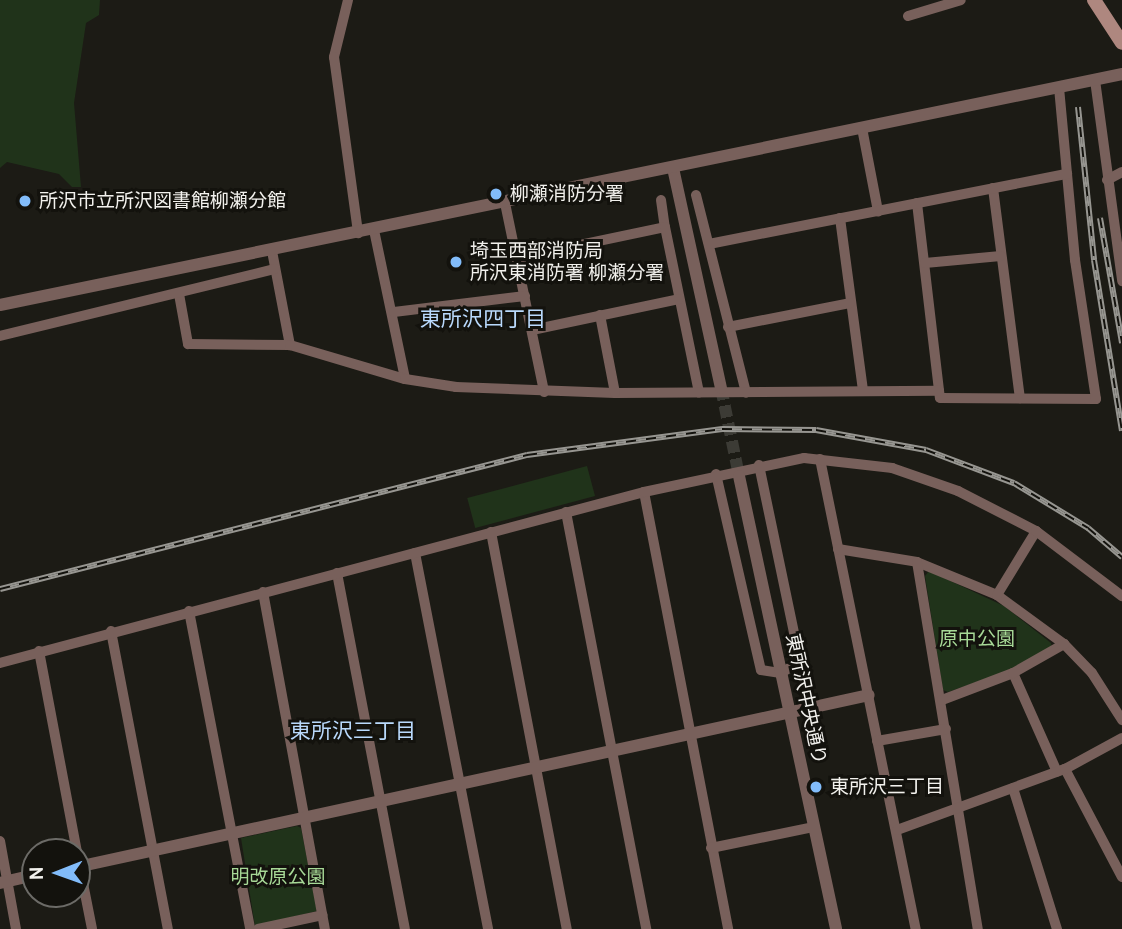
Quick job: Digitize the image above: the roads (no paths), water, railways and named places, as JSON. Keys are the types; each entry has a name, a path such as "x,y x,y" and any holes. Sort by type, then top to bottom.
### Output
{"main road":[{"path":"1097,1 1122,43"}],"street":[{"path":"348,0 334,57 358,233"},
{"path":"908,16 961,0"},
{"path":"0,305 1122,74"},
{"path":"1096,80 1122,281"},
{"path":"917,203 940,398 1096,399 1067,174 1059,88"},
{"path":"862,128 878,211"},
{"path":"673,168 721,388"},
{"path":"1107,180 1122,172"},
{"path":"709,244 1067,174"},
{"path":"993,188 1020,398"},
{"path":"696,195 746,393"},
{"path":"660,200 699,393"},
{"path":"505,203 544,392"},
{"path":"840,218 863,390"},
{"path":"518,258 665,227"},
{"path":"374,230 394,312 405,379"},
{"path":"272,251 290,345"},
{"path":"925,263 1001,256"},
{"path":"0,336 275,269"},
{"path":"179,294 188,344 290,345 405,379 544,392 939,391"},
{"path":"394,312 525,296"},
{"path":"532,330 679,299"},
{"path":"728,327 850,303"},
{"path":"600,315 615,393"},
{"path":"820,458 916,929"},
{"path":"0,663 716,474 759,465 820,458 881,465 924,477 1036,531 1122,596"},
{"path":"716,474 761,670 782,673 796,664 797,647 759,465"},
{"name":"東所沢中央通り","path":"739,476 836,929"},
{"path":"644,492 728,929"},
{"path":"566,512 646,929"},
{"path":"997,596 1036,531"},
{"path":"491,532 567,929"},
{"path":"838,549 917,562 997,596 1064,644 1092,673 1122,720"},
{"path":"415,553 488,929"},
{"path":"917,562 978,929"},
{"path":"337,573 405,929"},
{"path":"263,592 325,929"},
{"path":"189,611 250,929"},
{"path":"111,632 168,929"},
{"path":"942,700 1013,673 1064,644"},
{"path":"39,651 74,838"},
{"path":"1013,673 1061,771 1122,877"},
{"path":"91,858 232,833 869,695"},
{"path":"877,741 946,729"},
{"path":"897,830 1061,771 1122,738"},
{"path":"1013,788 1057,929"},
{"path":"711,848 813,827"},
{"path":"0,841 4,882 16,929"},
{"path":"88,908 92,929"},
{"path":"258,929 323,915"}],"tunnel":[{"path":"721,388 739,476"}],"railway":[{"path":"1078,107 1094,260 1122,431"},
{"path":"1100,218 1122,343"},
{"path":"0,589 527,455 722,429 816,430 926,450 1014,483 1088,528 1122,557"}],"place":[{"name":"柳瀬消防分署","path":"496,194"},
{"name":"所沢市立所沢図書館柳瀬分館","path":"25,201"},
{"name":"埼玉西部消防局 所沢東消防署 柳瀬分署","path":"456,262"},
{"name":"東所沢三丁目","path":"816,787"}],"district":[{"name":"東所沢四丁目","path":"483,319"},
{"name":"東所沢三丁目","path":"353,731"}],"park label":[{"name":"原中公園","path":"977,639"},
{"name":"明改原公園","path":"278,877"}]}
